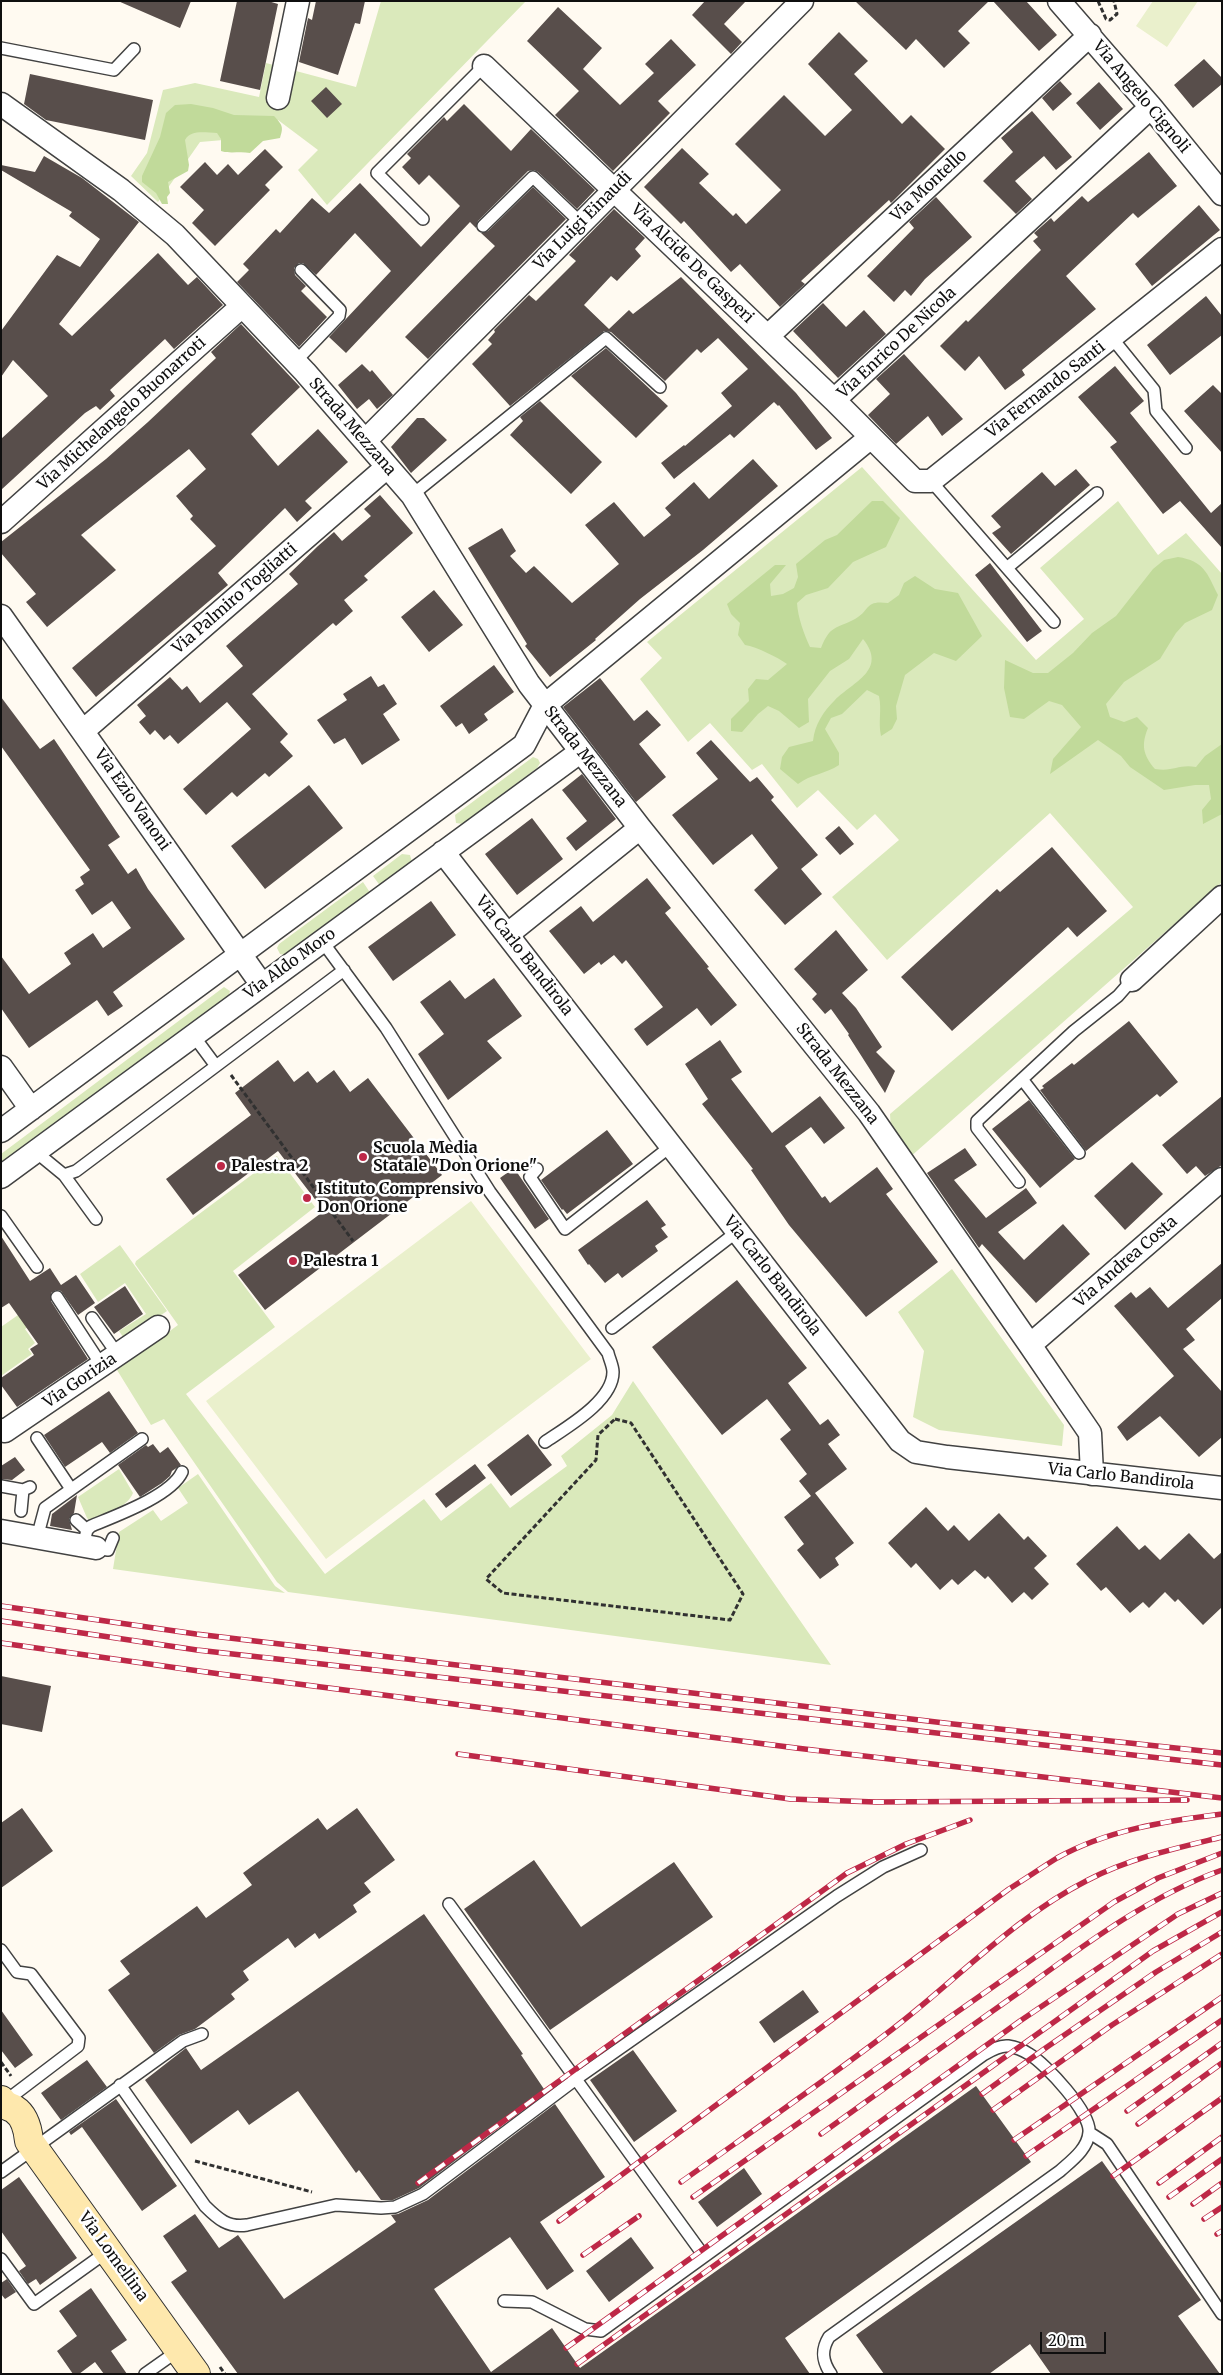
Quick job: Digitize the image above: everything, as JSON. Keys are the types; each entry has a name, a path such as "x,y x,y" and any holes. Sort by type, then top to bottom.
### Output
{"main road":[{"name":"Via Lomellina","path":"3,2103 5,2118 16,2134 32,2144 195,2373"}],"street":[{"path":"278,98 298,1"},
{"name":"Via Luigi Einaudi","path":"365,441 802,1"},
{"name":"Via Angelo Cignoli","path":"1059,1 1151,107 1222,194"},
{"name":"Via Montello","path":"768,336 1090,35"},
{"name":"Via Alcide De Gasperi","path":"484,66 834,400"},
{"name":"Strada Mezzana","path":"1,104 122,190 167,228 295,362 412,495 529,684 640,828 869,1113 1090,1433 1092,1474"},
{"name":"Via Enrico De Nicola","path":"871,437 834,400 1151,107"},
{"name":"Via Fernando Santi","path":"931,481 1222,249"},
{"name":"Via Michelangelo Buonarroti","path":"1,522 242,306"},
{"path":"1,1131 524,746 545,705 871,437 914,482 931,481"},
{"name":"Via Palmiro Togliatti","path":"83,730 387,467"},
{"name":"Via Ezio Vanoni","path":"1,616 262,985"},
{"name":"Via Aldo Moro","path":"1,1177 580,752"},
{"path":"508,934 640,828"},
{"name":"Via Carlo Bandirola","path":"443,852 900,1441 916,1452 1222,1488"},
{"path":"1132,980 1222,897"},
{"path":"1,1067 31,1109"},
{"name":"Via Andrea Costa","path":"1030,1345 1218,1191"},
{"name":"Via Gorizia","path":"1,1430 5,1431 158,1327"},
{"path":"1,1531 37,1538 95,1541"}],"lane":[{"path":"1,48 114,70 134,48"},
{"path":"423,219 377,173 484,66"},
{"path":"484,226 532,177 581,223"},
{"path":"295,362 339,316 340,310 301,270"},
{"path":"412,495 606,338 660,387"},
{"path":"1112,338 1154,390 1156,411 1186,448"},
{"path":"931,481 1054,622"},
{"path":"1008,567 1097,493"},
{"path":"322,941 386,1028 490,1192 608,1353 613,1371 610,1387 591,1410 545,1442"},
{"path":"64,1174 76,1172 344,970"},
{"path":"1019,1182 977,1128 977,1121 1074,1031 1118,996 1132,980"},
{"path":"193,1035 219,1065"},
{"path":"1022,1079 1079,1153"},
{"path":"537,1169 530,1177 565,1229 670,1146"},
{"path":"36,1152 64,1174 96,1218"},
{"path":"1,1216 37,1267"},
{"path":"612,1328 738,1232"},
{"path":"57,1297 110,1360"},
{"path":"92,1318 110,1360"},
{"path":"37,1438 71,1490"},
{"path":"37,1538 45,1508 142,1439"},
{"path":"76,1520 95,1541 139,1506 179,1479 182,1472"},
{"path":"1,1486 27,1488 21,1511"},
{"path":"120,2085 205,2206 216,2217 228,2224 236,2227 336,2204 381,2208 407,2203 423,2194 576,2079 836,1896 883,1868 921,1850"},
{"path":"449,1904 704,2256"},
{"path":"1,1950 18,1972 31,1974 79,2038 78,2046 3,2103"},
{"path":"1,2172 32,2144 183,2041 202,2034"},
{"path":"504,2301 532,2302 585,2329 601,2331 983,2055 1001,2046 1020,2050 1039,2062 1078,2106 1088,2123 1090,2132 1086,2145 1060,2171 829,2337 822,2354 831,2374"},
{"path":"1090,2132 1106,2144 1222,2314"},
{"path":"1,2259 34,2304 108,2250"},
{"path":"145,2374 179,2350"}],"path":[{"path":"1098,1 1102,14 1106,19 1110,20 1117,14 1114,1"},
{"path":"219,1065 353,1240"},
{"path":"615,1419 631,1423 744,1594 730,1620 503,1593 486,1579 596,1460 598,1435 615,1419"},
{"path":"175,2163 189,2160 324,2195 336,2204"}],"green space":[{"path":"381,1 526,1 327,205 298,170 318,150 278,120 247,138 200,142 158,202 131,176 147,153 163,90 195,83 259,97 266,63 356,87"},
{"path":"1153,1 1198,1 1167,47 1136,26"},
{"path":"191,104 213,108 234,115 274,116 282,126 280,138 263,141 250,153 221,151 221,139 217,133 199,132 191,134 185,140 189,165 188,171 168,182 170,193 167,197 168,204 162,204 156,193 142,182 142,176 160,137 166,113 175,105"},
{"path":"862,467 1036,660 1084,619 1040,568 1118,501 1158,555 1186,533 1222,574 1222,882 909,1158 891,1130 890,1114 1133,907 1050,813 887,960 832,897 899,840 875,814 857,830 818,790 797,808 762,764 752,770 710,723 688,742 640,679 662,658 647,642"},
{"path":"872,501 883,501 900,518 886,547 853,562 828,588 806,595 797,603 802,626 810,647 821,648 831,631 860,616 871,604 888,603 899,595 904,583 915,576 935,589 958,593 982,636 956,661 934,653 905,675 896,706 897,719 892,729 881,736 879,696 867,690 842,714 831,718 825,729 839,753 839,765 798,784 780,769 782,757 789,747 813,741 820,719 827,709 842,693 858,681 870,667 872,659 870,650 863,639 849,659 830,671 808,699 809,722 799,728 779,711 768,706 742,732 731,731 731,719 749,701 748,689 756,679 768,680 787,664 767,653 745,645 738,635 740,623 731,614 727,604 775,565 786,565 770,584 771,596 783,594 794,588 798,577 796,564 825,540 837,535"},
{"path":"1178,557 1194,562 1204,569 1218,595 1212,610 1185,623 1176,633 1160,659 1124,682 1106,704 1110,717 1124,722 1137,717 1148,728 1144,740 1144,750 1155,769 1167,770 1185,766 1196,767 1205,756 1222,744 1222,814 1203,824 1202,810 1211,799 1209,785 1195,785 1164,790 1130,767 1121,756 1098,740 1050,774 1053,759 1081,727 1062,705 1049,701 1024,719 1010,717 1004,688 1005,660 1033,673 1048,673 1073,653 1092,633 1116,616 1153,569 1164,560"},
{"path":"533,757 538,759 540,763 537,768 463,824 456,823 455,815"},
{"path":"402,854 410,855 412,862 381,887 373,876"},
{"path":"363,882 371,894 285,955 280,954 277,948 279,944"},
{"path":"224,987 230,991 228,998 1,1169 1,1154"},
{"path":"277,1156 315,1207 233,1271 275,1327 186,1394 325,1574 424,1499 441,1521 491,1483 510,1508 567,1466 561,1456 612,1415 633,1381 831,1665 288,1592 277,1582 164,1419 151,1425 117,1370 178,1325 135,1264 136,1261"},
{"path":"471,1201 591,1359 326,1559 206,1401"},
{"path":"120,1245 167,1311 125,1340 119,1331 146,1314 125,1283 98,1302 80,1274"},
{"path":"952,1269 1064,1425 1062,1446 939,1430 913,1417 924,1351 898,1312"},
{"path":"45,1296 54,1309 25,1329 35,1343 28,1349 32,1354 1,1376 1,1327"},
{"path":"119,1469 133,1493 126,1503 120,1507 90,1521 78,1497"},
{"path":"198,1474 275,1586 285,1593 113,1569 119,1532 153,1510 161,1521 188,1503 178,1488"}],"building":[{"path":"118,1 191,1 180,28"},
{"path":"237,1 268,1 278,4 260,90 220,81"},
{"path":"316,1 365,1 360,24 355,23 338,75 299,62 308,18 312,20"},
{"path":"705,1 746,1 724,24 742,42 731,54 692,15"},
{"path":"855,1 989,1 958,31 970,43 944,68 916,39 906,50"},
{"path":"993,1 1026,1 1057,35 1039,51"},
{"path":"558,7 602,48 583,69 620,105 654,73 645,64 671,39 696,65 658,101 670,113 613,171 555,115 579,91 527,41"},
{"path":"839,32 868,61 854,74 902,124 911,115 945,149 891,203 889,200 801,281 805,284 780,307 740,264 731,272 684,221 681,224 644,187 682,148 709,174 699,183 733,216 736,213 746,224 781,190 735,144 784,95 825,136 852,110 808,64"},
{"path":"1204,59 1222,78 1222,84 1193,108 1174,85"},
{"path":"30,74 153,100 145,140 46,120 24,104"},
{"path":"1060,81 1072,94 1053,111 1042,98"},
{"path":"1099,82 1123,109 1100,130 1076,103"},
{"path":"326,87 342,104 327,118 311,101"},
{"path":"464,104 511,151 531,129 595,190 577,209 538,172 534,170 528,171 478,221 476,228 470,222 346,353 329,337 391,271 355,233 316,275 303,263 299,263 294,268 295,275 306,286 301,291 327,317 299,347 237,282 249,270 243,264 276,229 280,233 312,198 329,213 360,183 421,247 460,206 429,175 419,185 402,167 411,158 407,154 444,117 447,121"},
{"path":"1032,111 1072,157 1056,170 1044,156 1015,181 1032,199 1016,214 983,181 1013,152 1001,138"},
{"path":"265,149 283,167 265,185 270,190 215,246 192,223 204,210 180,187 205,162 217,175 228,164 238,175"},
{"path":"1149,152 1177,186 1138,218 1133,213 1066,276 1096,309 1022,370 1025,375 1005,390 979,356 965,371 940,346 966,320 968,322 1041,250 1033,241 1038,237 1034,233 1051,218 1054,222 1082,196 1088,202"},
{"path":"44,156 82,178 139,222 59,324 72,336 158,253 188,285 197,277 223,305 174,349 165,339 110,390 115,396 100,410 96,406 85,413 1,490 1,439 48,396 13,360 1,377 1,331 57,255 80,267 100,239 69,216 72,212 1,170 1,165 35,172"},
{"path":"533,187 566,219 428,359 405,337 495,246 481,233 488,231"},
{"path":"936,197 972,237 925,279 911,296 905,290 894,302 867,276 914,228 909,222"},
{"path":"1199,205 1220,230 1152,286 1135,264"},
{"path":"614,209 645,238 635,249 641,256 617,281 611,276 584,305 609,329 629,310 633,314 681,277 796,393 832,438 816,450 779,405 774,402 734,438 730,434 674,479 661,463 685,446 732,406 721,393 748,369 718,338 701,353 697,349 665,381 611,332 604,331 510,406 472,364 492,344 488,340 495,332 494,330 529,295 536,301 576,261 569,255"},
{"path":"1206,296 1222,316 1222,335 1170,375 1147,345"},
{"path":"823,303 846,327 864,310 886,334 838,378 793,331"},
{"path":"241,324 300,387 251,434 278,466 318,429 348,462 305,501 312,508 297,522 285,508 218,573 228,585 96,697 72,668 216,546 190,519 193,516 176,496 206,469 189,449 81,535 116,570 47,627 26,602 36,594 1,553 1,542 106,459 148,422 216,358 211,352"},
{"path":"606,348 668,406 636,438 571,376"},
{"path":"904,354 963,419 942,436 928,416 896,444 868,415 890,394 876,379"},
{"path":"362,364 370,372 372,370 393,395 377,409 369,399 357,409 338,385"},
{"path":"1115,366 1144,401 1130,413 1211,513 1222,503 1222,548 1180,501 1163,514 1110,447 1117,442 1078,397"},
{"path":"1213,385 1222,394 1222,453 1184,411"},
{"path":"540,401 602,462 571,494 510,435 523,421 520,417"},
{"path":"417,418 424,418 447,440 411,473 391,447"},
{"path":"753,459 778,486 703,550 640,599 596,640 550,677 525,646 527,644 468,548 502,528 516,551 510,556 526,573 534,566 572,603 619,564 585,525 614,502 644,537 671,515 665,508 694,482 709,499"},
{"path":"1076,469 1090,485 1011,554 992,533 1001,527 991,516 1042,472 1055,486"},
{"path":"380,495 413,533 364,576 368,580 344,600 353,611 336,626 333,623 252,694 288,734 280,742 293,756 269,777 265,773 237,797 232,792 206,815 183,789 251,729 227,702 178,744 170,735 164,740 155,730 150,735 139,722 146,716 137,705 170,677 182,690 187,686 200,703 243,666 226,646 298,584 289,574 318,546 334,532 342,541 371,516 364,509"},
{"path":"990,563 1042,631 1027,642 975,575"},
{"path":"434,590 463,625 429,652 401,617"},
{"path":"494,665 514,692 484,714 488,720 469,734 462,723 456,727 440,706"},
{"path":"371,676 378,687 384,684 397,704 383,714 400,740 362,765 345,738 334,744 317,720 347,700 343,694"},
{"path":"600,678 634,721 647,710 661,725 639,744 666,777 636,802 563,707"},
{"path":"1,697 40,749 54,739 120,837 108,845 128,874 136,868 148,889 185,939 113,992 123,1006 108,1016 97,1000 29,1048 1,1008 1,956 29,994 71,964 64,953 93,933 103,948 131,928 112,901 92,915 75,890 84,884 80,877 90,870 1,746"},
{"path":"711,740 750,782 757,777 774,797 771,800 818,855 801,869 822,894 785,925 754,890 778,868 752,834 713,865 672,815 718,779 696,753"},
{"path":"582,774 616,819 576,851 566,838 587,821 562,790"},
{"path":"309,785 343,828 265,889 231,846"},
{"path":"532,818 563,859 517,895 485,854"},
{"path":"839,826 854,844 840,855 825,838"},
{"path":"1052,847 1107,911 1077,937 1068,927 952,1031 901,977 997,889 1000,892"},
{"path":"647,878 671,908 665,913 737,1005 711,1026 697,1008 647,1046 634,1029 663,1007 626,960 622,964 614,955 601,965 599,962 584,974 549,931 581,906 593,922"},
{"path":"431,901 456,935 393,981 368,947"},
{"path":"836,930 868,970 842,993 856,1008 882,1047 876,1052 895,1071 885,1093 849,1034 831,1009 825,1014 812,999 817,994 794,969"},
{"path":"494,978 522,1016 487,1041 502,1058 448,1100 418,1054 444,1034 420,1002 450,980 465,999"},
{"path":"1129,1021 1178,1082 1160,1097 1157,1094 1086,1151 1040,1090 1044,1088 1042,1086 1072,1063 1074,1065"},
{"path":"720,1040 742,1072 731,1079 772,1133 820,1096 845,1128 824,1144 811,1127 785,1146 822,1198 825,1196 830,1203 877,1167 893,1189 886,1194 938,1262 866,1317 789,1225 751,1170 753,1169 702,1104 708,1099 685,1064"},
{"path":"278,1060 294,1082 308,1071 317,1083 334,1070 350,1092 368,1078 442,1175 265,1310 238,1275 324,1211 278,1151 193,1215 166,1179 251,1115 235,1093"},
{"path":"1222,1096 1222,1165 1205,1176 1196,1166 1187,1174 1162,1145"},
{"path":"1029,1100 1075,1159 1040,1188 992,1129"},
{"path":"607,1130 633,1164 567,1214 562,1210 541,1180"},
{"path":"965,1148 977,1165 954,1180 986,1218 1026,1188 1037,1203 998,1232 1024,1260 1063,1224 1090,1254 1036,1303 982,1244 979,1248 927,1173"},
{"path":"1132,1162 1163,1194 1125,1230 1094,1196"},
{"path":"514,1168 549,1219 535,1229 500,1178"},
{"path":"647,1200 666,1225 661,1228 668,1237 655,1246 658,1251 622,1278 618,1273 605,1283 588,1265 578,1250"},
{"path":"1,1236 30,1281 50,1268 61,1285 76,1275 95,1303 78,1315 61,1291 56,1290 51,1293 51,1301 88,1359 17,1407 1,1385 1,1378 34,1355 30,1349 38,1344 9,1303 1,1308"},
{"path":"1222,1263 1222,1298 1186,1329 1195,1340 1183,1349 1222,1392 1222,1437 1199,1457 1160,1416 1127,1441 1117,1427 1174,1376 1114,1306 1131,1292 1136,1298 1150,1287 1168,1308"},
{"path":"737,1280 807,1368 788,1383 820,1425 828,1419 840,1435 828,1444 847,1469 815,1493 854,1543 835,1558 839,1565 820,1579 797,1550 804,1544 784,1517 811,1496 799,1481 807,1474 780,1439 791,1430 767,1399 722,1435 652,1347"},
{"path":"125,1286 143,1314 114,1334 94,1307"},
{"path":"109,1391 138,1433 110,1453 102,1442 65,1467 44,1435"},
{"path":"528,1434 552,1465 511,1496 487,1465"},
{"path":"153,1444 160,1453 168,1447 181,1465 172,1471 170,1476 162,1483 140,1497 118,1465 146,1445 148,1447"},
{"path":"15,1457 25,1470 12,1480 1,1479 1,1466"},
{"path":"475,1464 486,1478 446,1508 435,1494"},
{"path":"77,1495 74,1513 69,1519 72,1530 50,1526 52,1514"},
{"path":"926,1507 948,1531 954,1525 969,1541 999,1513 1024,1540 1028,1536 1047,1556 1034,1568 1049,1584 1032,1600 1024,1592 1012,1603 988,1576 985,1579 975,1570 958,1585 952,1579 940,1590 916,1563 911,1568 888,1543"},
{"path":"1117,1526 1139,1550 1145,1545 1160,1560 1189,1533 1214,1559 1222,1552 1222,1607 1203,1625 1178,1599 1175,1602 1165,1592 1149,1608 1143,1602 1130,1613 1106,1587 1101,1591 1076,1564"},
{"path":"1,1676 51,1686 42,1732 1,1724"},
{"path":"22,1808 53,1851 1,1888 1,1823"},
{"path":"357,1808 395,1860 364,1883 371,1892 353,1905 357,1912 319,1939 315,1933 295,1948 288,1938 243,1971 249,1980 231,1994 235,1999 195,2029 179,2035 154,2053 108,1990 130,1974 120,1961 197,1906 206,1918 252,1885 243,1873 318,1818 327,1830"},
{"path":"534,1860 581,1927 674,1862 713,1917 550,2030 464,1909"},
{"path":"424,1914 523,2054 521,2055 546,2092 419,2188 393,2200 381,2200 359,2170 356,2173 298,2091 249,2125 238,2110 191,2144 145,2080 186,2048 201,2070"},
{"path":"803,1990 819,2012 774,2043 759,2022"},
{"path":"1,2010 33,2055 15,2068 1,2050"},
{"path":"633,2050 677,2111 634,2142 590,2080"},
{"path":"87,2060 107,2087 61,2120 41,2093"},
{"path":"976,2086 1031,2162 785,2338 810,2374 238,2374 171,2282 187,2271 163,2236 195,2214 219,2248 238,2235 284,2299 396,2222 391,2215 398,2214 428,2200 555,2104 605,2177 540,2222 574,2271 547,2290 510,2237 434,2289 491,2372 552,2328 580,2368"},
{"path":"116,2099 177,2186 142,2211 82,2127 71,2135 69,2132"},
{"path":"1102,2161 1201,2300 1178,2316 1220,2374 1051,2374 1030,2344 989,2374 884,2374 856,2335"},
{"path":"744,2168 762,2194 717,2227 698,2202"},
{"path":"19,2177 77,2258 40,2285 36,2279 28,2284 19,2271 26,2266 1,2231 1,2190"},
{"path":"631,2237 654,2268 609,2302 586,2271"},
{"path":"7,2279 16,2292 5,2299 1,2294 1,2283"},
{"path":"91,2288 127,2340 111,2351 127,2374 104,2374 95,2362 79,2374 73,2374 57,2351 77,2336 59,2311"}],"railway":[{"path":"1,1606 196,1634 953,1724 1222,1753"},
{"path":"1,1621 197,1650 1222,1765"},
{"path":"1,1643 220,1674 796,1748 1222,1798"},
{"path":"458,1754 790,1799 876,1802 1187,1800"},
{"path":"559,2221 1009,1889 1057,1858 1096,1840 1137,1828 1222,1814"},
{"path":"418,2183 847,1873 906,1844 970,1820"},
{"path":"681,2182 864,2050 914,2012 1010,1931 1061,1895 1104,1872 1120,1866 1154,1854 1222,1837"},
{"path":"693,2197 1114,1902 1158,1878 1222,1853"},
{"path":"821,2134 1118,1923 1169,1893 1222,1870"},
{"path":"566,2348 1020,2021 1178,1914 1222,1893"},
{"path":"577,2364 1153,1951 1222,1912"},
{"path":"982,2094 1156,1972 1222,1932"},
{"path":"993,2110 1112,2025 1222,1954"},
{"path":"1014,2140 1222,1997"},
{"path":"1026,2156 1222,2020"},
{"path":"1127,2111 1222,2043"},
{"path":"1138,2124 1222,2063"},
{"path":"1113,2176 1222,2098"},
{"path":"1159,2183 1222,2137"},
{"path":"1169,2197 1222,2159"},
{"path":"1193,2204 1222,2183"},
{"path":"1204,2219 1222,2207"},
{"path":"583,2255 639,2216"},
{"path":"1217,2234 1222,2231"}],"place":[{"name":"Scuola Media Statale \"Don Orione\"","path":"363,1157"},
{"name":"Palestra 2","path":"221,1166"},
{"name":"Istituto Comprensivo Don Orione","path":"307,1198"},
{"name":"Palestra 1","path":"293,1261"}]}
